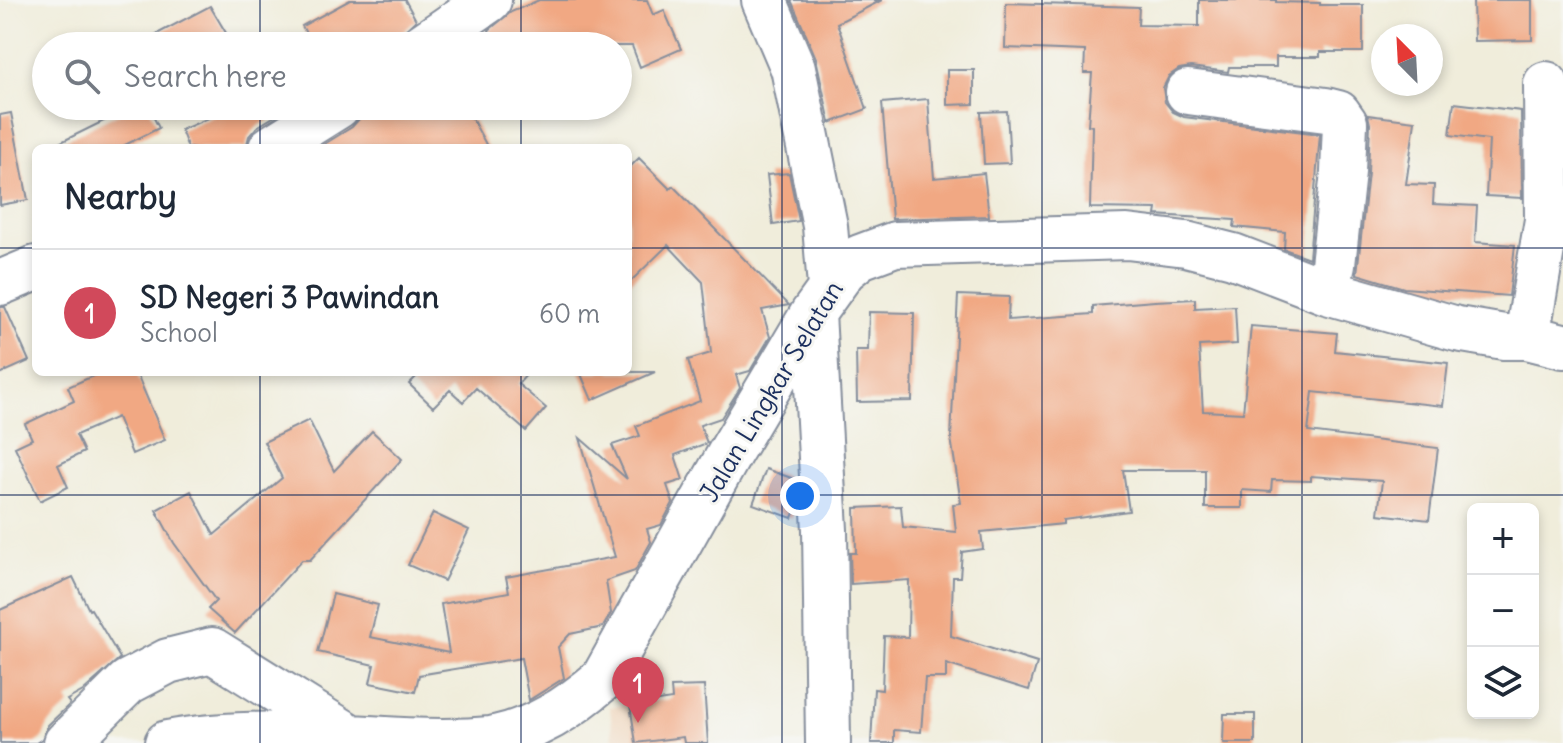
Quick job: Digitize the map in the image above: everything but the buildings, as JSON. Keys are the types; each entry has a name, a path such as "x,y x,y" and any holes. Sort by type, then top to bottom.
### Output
{"street":[{"path":"442,32 489,0"},
{"path":"764,0 793,68 825,226 822,300 828,743"},
{"path":"1545,341 1548,213 1546,84"},
{"path":"1188,92 1326,110 1338,113 1345,123 1347,135 1327,292"},
{"path":"277,144 316,120"},
{"name":"Jalan Lingkar Selatan","path":"167,743 226,737 446,743 491,739 537,724 570,708 603,679 731,451 822,300 860,257 895,244 1127,237 1186,244 1233,256 1327,292 1457,329 1545,341"},
{"path":"0,283 32,270"},
{"path":"66,743 128,682 168,661 212,650 352,740"}],"shaded area":[{"path":"661,700 666,743 588,743 613,741 610,707"}],"place":[{"name":"SD Negeri 3 Pawindan","path":"638,723"}]}
